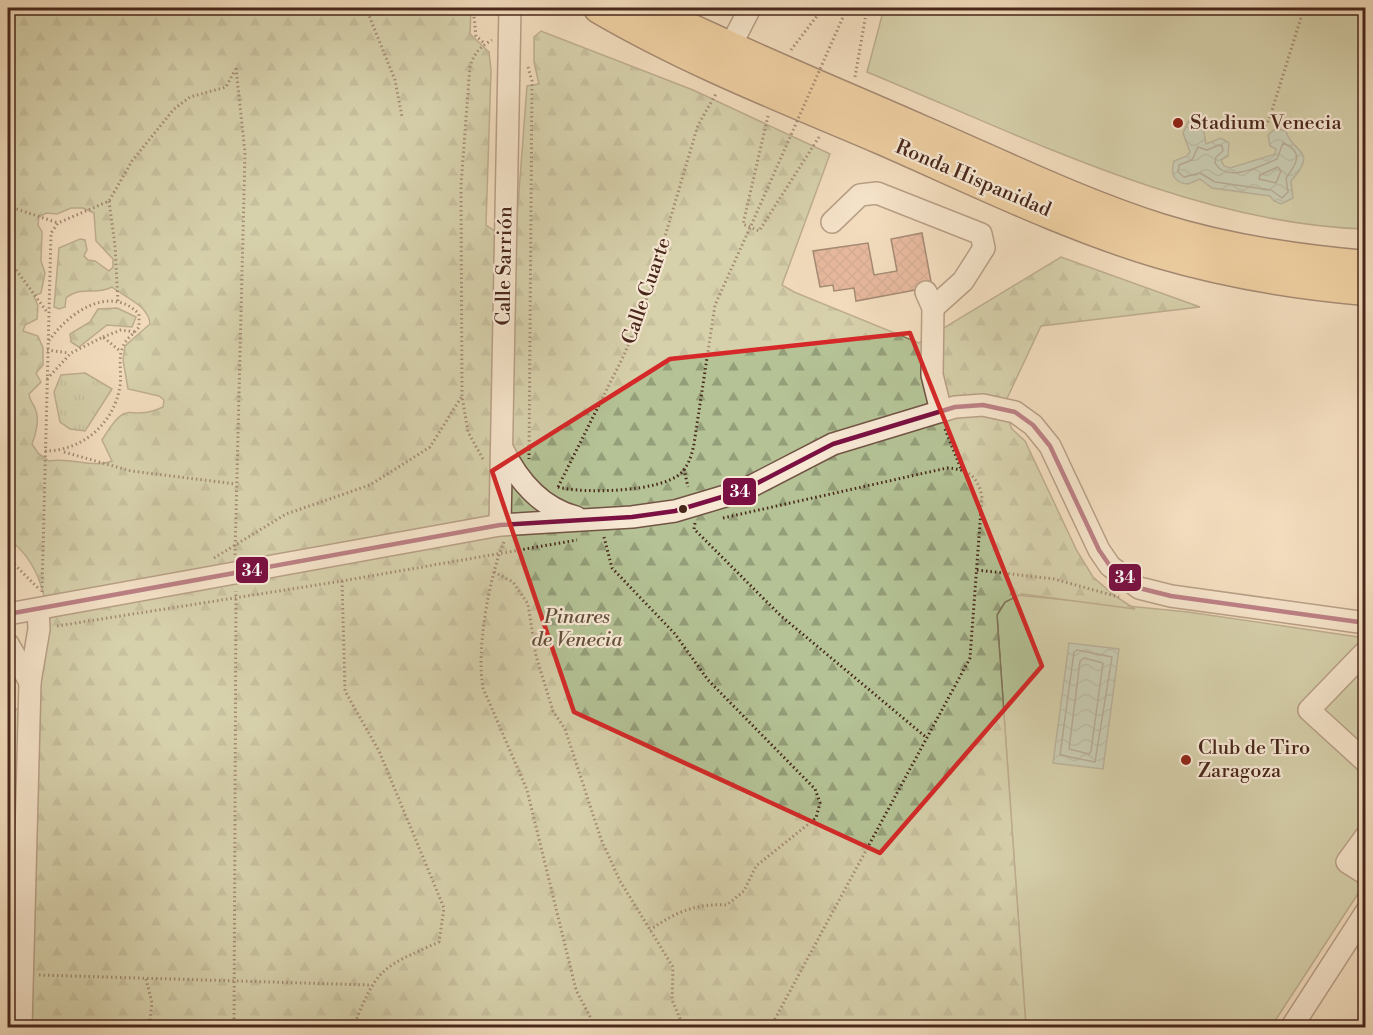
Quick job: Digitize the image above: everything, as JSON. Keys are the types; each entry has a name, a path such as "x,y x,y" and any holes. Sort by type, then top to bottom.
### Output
{"highway":[{"name":"Ronda Hispanidad","path":"599,8 632,27 831,118 1098,232 1160,253 1220,269 1301,284 1365,290"},
{"name":"Ronda Hispanidad","path":"646,8 725,69 1160,229 1232,248 1365,266"}],"street":[{"path":"725,69 750,8"},
{"name":"Calle Sarrión","path":"506,524 500,489 500,446 510,16"},
{"path":"832,222 860,195 877,193 981,234 984,248 963,281 930,300 932,375 939,411"},
{"path":"8,614 506,524 657,514 692,507 742,491 833,444 939,411 972,405 995,406 1015,412 1033,425 1050,446 1104,558 1130,582 1153,593 1365,623"},
{"path":"500,446 523,481 548,504 585,519"},
{"path":"21,1028 30,682 39,610"},
{"path":"8,644 30,682"},
{"path":"1365,654 1309,710 1365,762"},
{"path":"1365,836 1347,862 1365,874"},
{"path":"1291,1028 1365,912"}],"path":[{"path":"366,8 395,80 402,117"},
{"path":"473,8 476,36 484,43 475,52 470,66 462,185 462,396 468,432 500,489"},
{"path":"788,54 823,8"},
{"path":"526,58 532,81 530,450 523,481 581,491 627,489 673,479 684,469 694,444 715,305 847,8"},
{"path":"854,82 867,8"},
{"path":"1265,126 1269,120 1304,8"},
{"path":"810,63 821,68"},
{"path":"39,610 51,232 58,223 109,201 132,161 174,109 190,97 226,87 236,68 245,153 235,544 234,1028"},
{"name":"Calle Cuarte","path":"558,487 624,355 645,304 699,125 725,69"},
{"path":"770,110 743,224 759,231 831,118"},
{"path":"109,201 115,246 118,303"},
{"path":"8,206 58,223"},
{"path":"8,259 48,313"},
{"path":"47,344 60,324 92,304 118,303 132,307 139,314 139,327 125,341 120,351 120,386 111,412 95,433 62,452"},
{"path":"46,380 71,353 121,330 135,332"},
{"path":"103,337 120,351"},
{"path":"47,350 71,353"},
{"path":"207,562 286,514 370,485 430,447 462,396"},
{"path":"770,1028 970,658 982,496 975,478 961,469 939,411"},
{"path":"45,452 62,452 131,471 237,484"},
{"path":"684,469 694,529 781,616 927,738"},
{"path":"506,524 494,572 481,647 480,672 483,688 526,790 576,990 596,1028"},
{"path":"603,535 612,568 675,634 693,656 708,680 815,789 820,803 816,818 756,866 744,891 727,905 705,903 666,918 650,930"},
{"path":"39,610 236,598 498,555"},
{"path":"8,558 39,610"},
{"path":"977,570 1054,579 1121,597 1140,598 1153,593"},
{"path":"494,572 513,582 528,604 536,656 553,711 565,729 601,839 620,880 673,967 672,1000 684,1028"},
{"path":"342,581 345,691 379,751 444,908 439,942 390,964 370,985 353,1028"},
{"path":"39,610 53,590"},
{"path":"22,975 370,985"},
{"path":"146,979 152,1003 149,1028"}],"highlighted area":[{"path":"910,333 1042,666 880,853 574,712 492,471 670,359"}],"green space":[{"name":"Pinares de Venecia","path":"8,8 471,8 470,34 489,52 491,71 486,225 502,236 516,231 527,86 539,84 534,62 534,37 541,31 693,90 830,154 782,285 794,292 919,343 1061,257 1200,307 1041,326 1003,407 1012,429 1025,441 1077,551 1093,577 1135,609 1022,594 1005,602 997,615 1026,1027 8,1027 8,716 25,700 38,678 45,654 48,628 45,601 38,577 25,555 8,539","holes":["71,208 83,208 94,213 96,241 113,259 113,267 109,271 95,261 88,260 84,256 87,250 85,240 80,239 59,248 54,307 59,309 65,307 66,298 72,294 106,290 112,287 136,302 149,318 150,324 125,346 123,360 128,389 159,396 164,400 163,407 142,413 124,414 118,418 102,440 112,461 97,464 66,460 49,461 38,453 32,444 37,416 29,394 41,382 36,373 43,365 43,348 38,336 23,331 25,325 37,319 38,306 34,296 41,293 45,273 41,261 42,232 38,225 39,217 46,213 57,214"]},
{"name":"Stadium Venecia","path":"884,8 1365,8 1365,229 1301,223 1238,211 1174,194 1111,173 1048,148 867,72"},
{"path":"117,308 136,317 132,327 107,325 79,347 71,342 70,334 90,322 98,309"},
{"path":"85,373 112,389 85,431 70,429 60,422 54,392 61,375"},
{"name":"Club de Tiro Zaragoza","path":"1016,595 1188,612 1365,638 1365,883 1271,1027 1026,1027 997,615 1005,602"}],"water":[{"path":"1191,116 1199,116 1205,120 1203,126 1206,144 1221,138 1229,143 1228,156 1221,160 1224,166 1230,168 1275,154 1276,149 1270,146 1268,135 1276,128 1286,131 1303,157 1299,171 1291,181 1293,198 1281,204 1270,196 1212,188 1200,179 1188,184 1176,180 1173,174 1174,161 1187,156 1190,152 1183,133"},
{"path":"1069,643 1119,649 1103,769 1053,763"}],"building":[{"path":"922,233 932,287 856,301 854,288 834,291 833,285 820,287 813,251 868,243 874,275 897,271 891,239"}],"transit line":[{"name":"34","path":"8,614 500,525 632,517 675,511 742,491 833,444 955,407 983,405 1015,412 1033,425 1050,446 1099,550 1110,566 1139,588 1171,596 1366,623"}],"place":[{"name":"Stadium Venecia","path":"1178,123"},
{"name":"Club de Tiro Zaragoza","path":"1186,760"}]}
